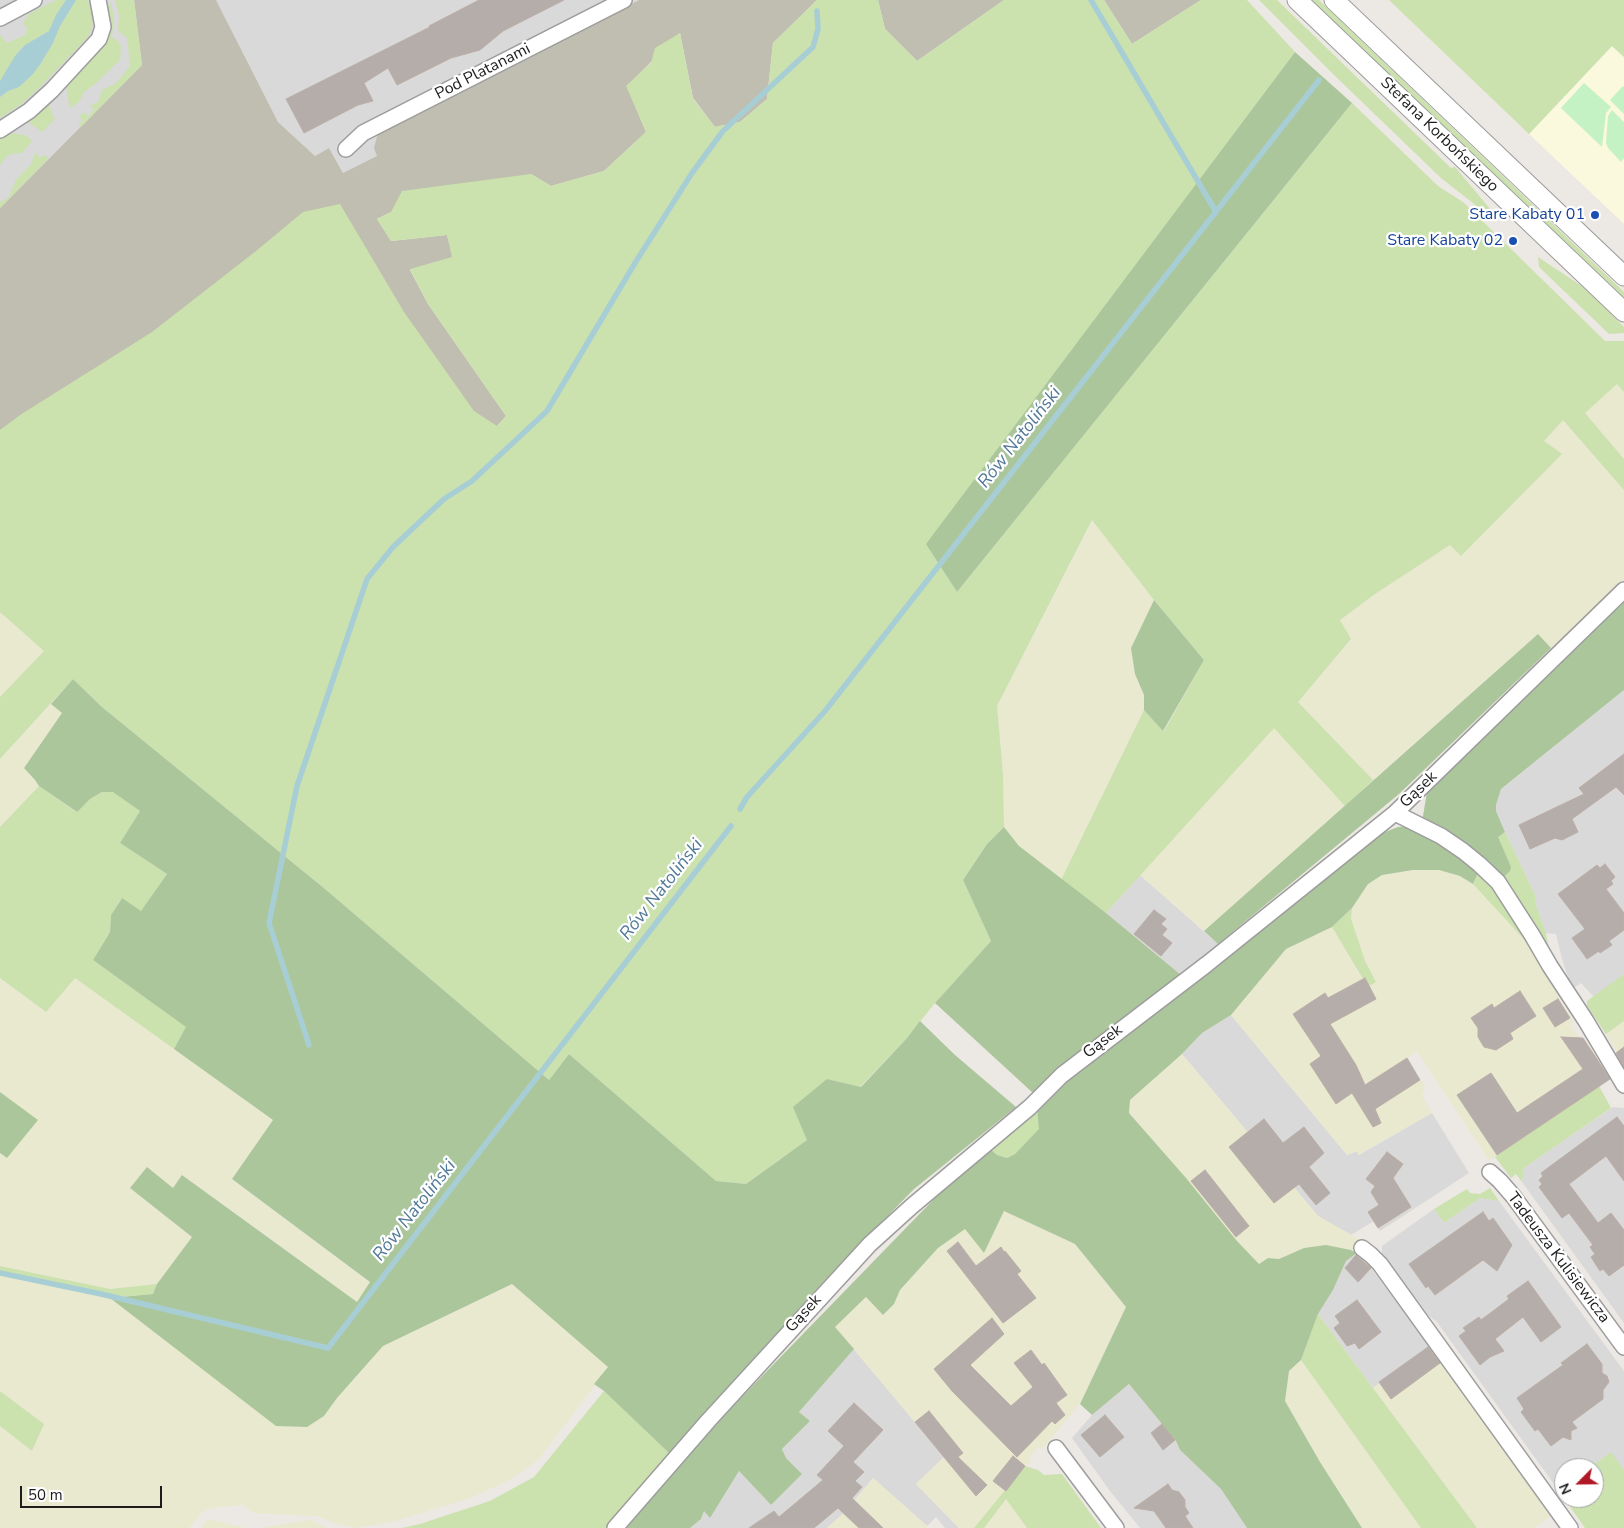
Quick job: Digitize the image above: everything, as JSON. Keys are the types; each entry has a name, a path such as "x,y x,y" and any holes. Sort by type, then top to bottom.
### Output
{"street":[{"path":"0,18 34,0"},
{"path":"0,130 29,111 52,90 95,44 103,27 98,0"},
{"name":"Pod Platanami","path":"346,149 363,133 624,0"},
{"name":"Stefana Korbońskiego","path":"1297,0 1624,312"},
{"name":"Stefana Korbońskiego","path":"1334,0 1624,276"},
{"name":"Gąsek","path":"615,1528 708,1421 870,1244 1030,1106 1062,1075 1207,964 1395,813 1624,590"},
{"path":"1395,813 1441,836 1480,864 1498,882 1624,1085"},
{"name":"Tadeusza Kulisiewicza","path":"1490,1172 1513,1196 1624,1347"},
{"path":"1362,1248 1380,1264 1570,1528"},
{"path":"1056,1448 1116,1528"}],"shaded area":[{"path":"0,0 134,0 142,65 0,208"},
{"path":"134,0 216,0 278,122 315,156 329,148 343,173 377,156 374,148 378,133 639,0 817,0 773,43 767,99 740,122 715,127 693,98 680,33 627,86 646,132 604,171 551,186 531,174 391,212 377,219 391,241 447,235 453,257 410,270 428,304 506,416 497,426 0,613 0,208 142,65"},
{"path":"216,0 639,0 378,133 378,156 343,173 329,148 315,156 278,122"},
{"path":"878,0 1004,0 917,61 885,29"},
{"path":"1104,0 1201,0 1132,44"},
{"path":"1612,46 1624,57 1624,224 1529,134"},
{"path":"1624,690 1624,974 1594,997 1581,983 1572,989 1556,934 1546,933 1535,902 1535,895 1505,832 1496,811 1496,805 1501,789"},
{"path":"1140,875 1218,944 1181,975 1106,913"},
{"path":"1231,1015 1347,1155 1357,1151 1359,1155 1432,1113 1469,1173 1380,1231 1374,1221 1351,1235 1318,1216 1182,1054 1202,1033"},
{"path":"1613,1107 1624,1108 1624,1323 1522,1182 1524,1168"},
{"path":"1480,1198 1499,1201 1624,1371 1624,1470 1610,1453 1603,1458 1554,1458 1554,1484 1437,1322 1428,1315 1382,1255 1382,1246 1434,1209 1444,1223"},
{"path":"1357,1253 1371,1268 1429,1346 1373,1388 1318,1314 1333,1290 1346,1261"},
{"path":"854,1349 944,1457 916,1484 959,1528 945,1528 936,1517 927,1526 873,1478 844,1513 827,1528 690,1528 701,1519 704,1511 710,1517 739,1471 771,1505 802,1474 786,1458 782,1449 810,1421 799,1412"},
{"path":"1129,1384 1176,1441 1180,1450 1221,1489 1247,1528 1140,1528 1110,1491 1072,1438 1092,1415"}],"green space":[{"path":"56,0 66,0 56,15 49,31 21,48 0,81 0,35 7,43 25,35 27,28 23,23 29,14"},
{"path":"76,0 87,0 91,7 92,28 88,37 38,89 20,105 0,118 0,97 8,91 19,87 41,63"},
{"path":"115,0 134,0 142,65 81,127 78,125 83,120 79,117 84,112 88,116 94,110 90,106 98,102 102,90 116,83 130,66 127,38 118,29 119,16"},
{"path":"817,0 878,0 885,29 917,61 1004,0 1104,0 1132,44 1201,0 1247,0 1295,52 927,544 957,592 1352,103 1438,186 1463,202 1605,341 1624,341 1624,392 1617,384 1585,413 1624,459 1624,490 1563,420 1544,441 1562,454 1461,556 1450,545 1375,594 1340,620 1351,639 1298,702 1373,780 1345,806 1274,728 1106,913 1061,880 1144,710 1164,731 1204,660 1154,600 1092,520 997,706 1003,775 1004,827 987,844 963,880 991,941 935,1003 907,1038 860,1087 827,1079 807,1140 746,1184 716,1181 569,1054 549,1080 325,889 102,707 73,679 0,759 0,697 44,651 0,612 0,430 20,415 152,332 303,212 340,204 404,312 474,411 497,426 506,416 428,304 410,269 452,257 447,235 391,241 377,219 391,212 402,191 531,174 551,186 604,171 646,132 626,86 651,63 655,48 680,33 693,99 715,127 740,122 767,99 773,43"},
{"path":"1259,0 1277,0 1451,168 1455,167 1496,216 1485,215 1441,178"},
{"path":"1311,0 1319,0 1624,292 1624,298"},
{"path":"1389,0 1624,0 1624,57 1612,46 1529,134"},
{"path":"111,3 114,17 112,37 121,46 120,60 84,92 79,102 71,108 66,85 110,27 108,7"},
{"path":"1295,52 1352,103 957,592 926,544"},
{"path":"1584,83 1611,107 1606,113 1602,147 1561,108"},
{"path":"1624,87 1624,114 1610,100"},
{"path":"48,104 55,119 42,132 27,121"},
{"path":"1612,110 1624,122 1624,158 1621,162 1608,148 1606,143 1608,116"},
{"path":"9,133 26,135 32,141 22,153 7,156 0,165 0,135"},
{"path":"35,153 41,158 45,155 49,158 0,208 0,202 8,198 16,180 31,164"},
{"path":"1538,257 1583,287 1624,327 1624,333 1609,334 1539,267"},
{"path":"1617,383 1624,392 1624,459 1585,413"},
{"path":"1563,420 1624,490 1624,579 1551,648 1538,634 1373,780 1298,702 1351,640 1340,620 1375,594 1450,545 1461,556 1561,455 1544,441"},
{"path":"1093,520 1154,600 1131,648 1135,674 1144,695 1144,710 1061,880 1019,846 1004,827 1003,775 997,706"},
{"path":"1154,600 1204,660 1163,731 1144,710 1144,695 1135,674 1131,648"},
{"path":"1624,602 1624,690 1501,789 1496,811 1505,832 1498,837 1511,867 1510,871 1500,880 1422,822 1427,792 1565,654"},
{"path":"0,612 44,651 0,697"},
{"path":"1538,634 1551,648 1399,794 1218,944 1204,931"},
{"path":"73,679 102,707 325,889 549,1080 569,1054 716,1181 746,1184 807,1140 793,1107 827,1079 861,1087 907,1038 920,1021 955,1055 1016,1107 914,1189 828,1277 670,1454 604,1391 594,1384 608,1367 512,1284 383,1346 337,1398 324,1416 307,1427 276,1426 110,1298 153,1294 157,1284 192,1237 130,1188 147,1167 173,1188 182,1175 357,1302 370,1282 232,1179 273,1120 174,1049 186,1027 93,960 110,932 111,915 122,898 141,911 167,874 120,843 140,811 113,792 102,792 90,799 77,812 39,786 24,768 62,713 51,704"},
{"path":"51,704 62,713 24,768 39,786 0,827 0,759"},
{"path":"1274,727 1345,806 1204,931 1140,875"},
{"path":"39,786 76,812 90,799 102,792 114,792 140,811 120,843 167,874 141,912 121,899 111,915 110,932 93,960 187,1027 174,1049 75,978 46,1012 0,978 0,827"},
{"path":"1413,826 1480,869 1473,884 1460,876 1439,870 1413,870 1382,875 1368,884 1352,908 1332,927 1286,949 1231,1015 1202,1033 1182,1054 1130,1100 1129,1113 1186,1178 1237,1241 1259,1264 1268,1258 1279,1259 1304,1248 1326,1245 1357,1253 1346,1261 1333,1290 1318,1314 1301,1360 1289,1371 1285,1401 1320,1462 1362,1528 1247,1528 1221,1489 1180,1450 1176,1441 1129,1384 1092,1415 1080,1404 1126,1307 1075,1244 1004,1211 984,1253 965,1229 938,1248 900,1290 894,1304 883,1315 866,1297 835,1327 854,1349 799,1412 810,1421 782,1449 786,1458 802,1474 771,1505 739,1471 710,1518 704,1511 701,1519 690,1528 624,1528 732,1407 970,1162 988,1147 997,1155 1007,1158 1015,1154 1039,1129 1037,1108 1082,1064 1147,1019 1217,966 1297,899 1385,832 1398,827"},
{"path":"1004,827 1019,846 1106,913 1181,975 1033,1093 935,1003 991,941 963,880 987,844"},
{"path":"1505,832 1535,895 1535,902 1546,933 1550,955 1500,880 1498,836"},
{"path":"1425,869 1439,870 1460,876 1473,884 1497,909 1522,937 1561,996 1559,999 1573,1021 1571,1026 1579,1037 1583,1038 1612,1077 1489,1161 1417,1051 1407,1058 1425,1087 1422,1096 1432,1113 1358,1155 1357,1151 1347,1155 1231,1015 1286,949 1332,927 1362,979 1375,982 1365,961 1351,919 1352,908 1368,884 1382,875"},
{"path":"1480,869 1491,880 1539,961 1522,937 1473,884"},
{"path":"1352,908 1351,919 1365,961 1376,982 1369,986 1332,927"},
{"path":"1624,974 1624,1021 1606,1034 1587,1006 1587,1001"},
{"path":"0,978 45,1012 75,978 273,1120 232,1179 370,1282 357,1302 183,1175 173,1188 130,1188 192,1237 157,1284 110,1289 0,1266 0,1153 7,1158 37,1120 0,1092"},
{"path":"1624,1021 1624,1064 1606,1034"},
{"path":"1182,1054 1318,1216 1364,1242 1351,1250 1326,1245 1304,1248 1279,1259 1268,1258 1259,1264 1237,1241 1129,1112 1130,1100"},
{"path":"1599,1086 1611,1108 1524,1168 1522,1182 1516,1174 1511,1178 1495,1157"},
{"path":"0,1092 38,1120 7,1158 0,1153"},
{"path":"1037,1108 1040,1129 1015,1154 1007,1158 997,1155 988,1147"},
{"path":"1490,1188 1499,1201 1480,1198 1444,1223 1434,1209 1467,1189 1470,1193 1480,1194"},
{"path":"1004,1211 1075,1244 1126,1307 1080,1404 1042,1449 1038,1448 1032,1455 1029,1463 974,1528 959,1528 916,1484 944,1457 835,1327 866,1297 884,1315 894,1304 900,1290 938,1248 965,1228 984,1253"},
{"path":"0,1266 110,1289 157,1284 153,1294 110,1298 0,1275"},
{"path":"0,1275 110,1298 277,1426 307,1427 324,1416 337,1398 383,1346 512,1284 609,1367 534,1463 508,1481 470,1498 396,1521 357,1528 337,1524 317,1516 253,1513 243,1505 209,1509 201,1513 189,1528 0,1528 0,1426 32,1451 44,1424 0,1391"},
{"path":"1318,1314 1477,1528 1421,1528 1301,1360"},
{"path":"1429,1346 1470,1398 1554,1514 1534,1528 1477,1528 1373,1388"},
{"path":"1301,1360 1421,1528 1362,1528 1320,1462 1285,1401 1289,1371"},
{"path":"0,1391 44,1424 32,1451 0,1426"},
{"path":"604,1391 670,1454 606,1528 402,1528 490,1501 534,1477"},
{"path":"1611,1452 1624,1470 1624,1528 1585,1528 1571,1508 1604,1508 1603,1458"},
{"path":"1025,1466 1038,1470 1044,1475 1062,1474 1101,1528 1027,1528 1006,1499 984,1528 974,1528"},
{"path":"873,1478 928,1528 827,1528 844,1513"},
{"path":"1006,1499 1027,1528 984,1528"},
{"path":"208,1519 246,1528 201,1528"},
{"path":"310,1520 327,1528 259,1528 266,1527"}],"water":[{"path":"66,0 76,0 41,63 33,74 19,87 8,91 0,97 0,81 15,56 25,45 49,31 56,15"}],"building":[{"path":"479,0 564,0 503,31 480,50 451,58 397,85 388,68 364,83 373,101 358,105 304,133 286,99 430,27"},
{"path":"1624,754 1624,795 1616,787 1572,819 1578,832 1562,840 1555,838 1530,849 1519,825 1584,794 1579,788"},
{"path":"1605,864 1615,877 1611,881 1613,884 1606,889 1624,913 1624,930 1609,941 1612,945 1587,959 1572,938 1585,929 1558,894 1597,865 1600,868"},
{"path":"1154,910 1166,919 1161,924 1167,929 1162,935 1172,943 1161,956 1134,934"},
{"path":"1365,978 1376,999 1330,1024 1356,1065 1365,1085 1407,1058 1420,1080 1375,1109 1381,1123 1373,1127 1352,1093 1336,1104 1310,1064 1321,1056 1293,1014 1325,993 1328,998"},
{"path":"1520,991 1536,1016 1510,1033 1513,1039 1496,1050 1484,1047 1478,1037 1478,1028 1471,1018 1492,1004 1494,1008"},
{"path":"1558,999 1570,1018 1555,1027 1543,1008"},
{"path":"1561,1037 1583,1038 1610,1079 1497,1155 1457,1095 1491,1073 1517,1113 1583,1069"},
{"path":"1624,1047 1624,1067 1616,1053"},
{"path":"1617,1117 1624,1126 1624,1181 1606,1156 1569,1184 1598,1223 1611,1213 1624,1230 1624,1265 1609,1276 1603,1269 1600,1271 1591,1257 1595,1254 1590,1247 1593,1245 1569,1213 1562,1218 1539,1187 1542,1184 1539,1180 1543,1176 1541,1173"},
{"path":"1264,1119 1283,1143 1304,1127 1324,1153 1309,1167 1330,1193 1316,1205 1299,1184 1274,1203 1229,1147"},
{"path":"1387,1152 1403,1164 1393,1178 1411,1207 1378,1228 1368,1212 1379,1205 1371,1192 1375,1186 1366,1179"},
{"path":"1205,1170 1249,1226 1236,1237 1191,1181"},
{"path":"1483,1212 1489,1221 1493,1218 1512,1245 1497,1271 1483,1260 1435,1295 1428,1286 1426,1288 1409,1264"},
{"path":"958,1242 976,1266 1001,1247 1021,1271 1017,1274 1036,1298 1003,1323 947,1251"},
{"path":"1356,1255 1371,1268 1358,1282 1345,1268"},
{"path":"1528,1281 1561,1327 1541,1342 1523,1317 1495,1339 1504,1351 1490,1357 1480,1365 1459,1336 1466,1331 1463,1328 1479,1317 1481,1320 1509,1299 1507,1296"},
{"path":"1357,1300 1381,1332 1359,1349 1355,1343 1347,1346 1334,1328 1340,1323 1335,1316"},
{"path":"992,1318 1004,1334 970,1365 1011,1406 1033,1387 1014,1363 1031,1350 1042,1365 1044,1363 1067,1395 1056,1403 1065,1415 1055,1424 1052,1421 1017,1457 952,1391 934,1369"},
{"path":"1587,1344 1602,1364 1602,1373 1607,1376 1609,1382 1603,1390 1603,1399 1572,1422 1577,1428 1571,1431 1571,1440 1563,1437 1551,1446 1538,1429 1535,1431 1521,1412 1524,1409 1517,1398 1563,1365 1561,1363"},
{"path":"1428,1347 1440,1363 1391,1399 1379,1382"},
{"path":"854,1403 883,1430 853,1462 864,1472 855,1481 862,1487 852,1498 883,1528 859,1528 838,1508 814,1528 749,1528 774,1511 779,1517 823,1480 817,1475 844,1446 828,1431"},
{"path":"929,1411 963,1453 958,1457 987,1485 976,1496 915,1422"},
{"path":"1105,1415 1124,1437 1100,1457 1081,1435"},
{"path":"1162,1424 1175,1440 1163,1450 1151,1433"},
{"path":"1013,1456 1025,1466 1006,1491 993,1481"},
{"path":"1168,1484 1172,1490 1179,1492 1185,1500 1185,1507 1189,1513 1185,1516 1193,1528 1166,1528 1154,1511 1134,1508"}],"waterway":[{"path":"1091,0 1216,212"},
{"path":"309,1045 269,923 297,786 367,579 393,547 444,499 472,481 547,411 635,263 692,173 723,131 813,47 818,29 817,11"},
{"name":"Rów Natoliński","path":"740,809 747,797 825,711 1319,80"},
{"name":"Rów Natoliński","path":"0,1273 101,1294 328,1348 731,826"}],"place":[{"name":"Stare Kabaty 01","path":"1595,215"},
{"name":"Stare Kabaty 02","path":"1513,241"}]}
